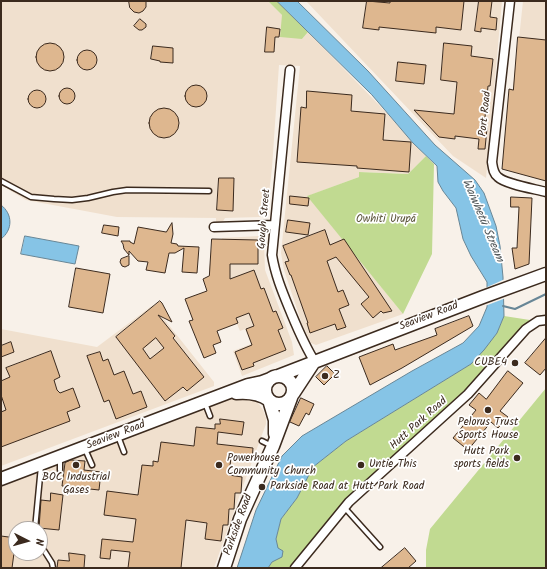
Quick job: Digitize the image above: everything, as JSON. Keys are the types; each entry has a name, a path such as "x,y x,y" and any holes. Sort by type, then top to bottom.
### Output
{"main road":[{"name":"Seaview Road","path":"1,479 546,274"},
{"path":"292,396 293,387 285,377 274,377 268,382 265,388 266,395 269,400 279,404 288,401 292,396 314,362"},
{"name":"Seaview Road","path":"230,392 254,394 265,397 269,400"},
{"name":"Parkside Road","path":"224,568 240,519 270,442 292,396"},
{"name":"Parkside Road","path":"269,400 274,420 270,442"}],"street":[{"name":"Port Road","path":"510,1 492,162 494,172 505,182 546,192"},
{"name":"Gough Street","path":"290,70 272,255 274,268 305,345 314,362"},
{"path":"214,227 275,225"},
{"name":"Hutt Park Road","path":"295,568 344,507 435,427 468,394 526,329 538,321 546,320"}],"lane":[{"path":"1,181 31,197 72,200 127,190 210,191"},
{"path":"204,402 210,416"},
{"path":"118,435 124,452"},
{"path":"85,448 92,466"},
{"path":"60,457 60,470"},
{"path":"36,521 42,464"},
{"path":"344,507 380,547"},
{"path":"48,557 53,568"}],"shaded area":[{"path":"1,1 268,1 302,39 308,32 426,156 408,174 359,172 359,177 308,196 403,314 316,345 311,343 302,324 284,270 281,253 300,66 279,65 272,168 267,210 260,217 225,218 222,223 216,223 216,218 117,217 26,200 1,185"},
{"path":"306,1 502,1 486,178 453,156"},
{"path":"523,1 546,1 546,181 509,170 506,162"},
{"path":"259,236 264,242 265,270 292,342 294,355 242,376 233,351 251,344 245,329 240,331 237,324 224,329 209,289 219,284 222,238"},
{"path":"153,305 214,382 214,386 1,466 1,329 97,347"},
{"path":"236,396 257,401 263,410 266,418 266,424 214,568 1,568 1,483"}],"green space":[{"path":"268,1 277,1 308,32 302,39 280,37 282,15"},
{"name":"Owhiti Urupā","path":"426,156 434,164 432,254 403,314 307,196 359,177 359,172 408,174"},
{"path":"504,316 530,320 515,334 461,396 335,512 290,568 268,568 272,562 278,558 276,539 281,519 297,498 313,467 346,441 471,364 497,333"},
{"name":"Hutt Park sports fields","path":"546,388 546,568 426,568 426,550 430,529"}],"water":[{"name":"Waiwhetū Stream","path":"277,1 297,1 368,71 435,145 475,180 484,193 496,226 500,246 503,277 504,316 497,333 471,364 346,441 313,467 297,498 281,519 276,539 278,548 283,551 282,557 272,562 268,568 237,568 256,510 282,456 302,436 412,371 463,343 479,326 487,307 487,282 471,256 463,239 456,208 438,182 437,166 413,143 372,95"},
{"path":"1,205 8,213 10,222 8,231 1,239"},
{"path":"25,236 79,246 75,264 21,254"}],"pier":[{"path":"505,279 506,298 485,306 485,288"}],"building":[{"path":"129,1 146,1 146,7 139,13 134,12 130,8"},
{"path":"367,1 390,3 390,1 464,1 461,30 436,27 436,33 379,27 379,30 363,28"},
{"path":"479,1 492,1 490,17 497,18 496,30 481,28 481,32 475,31"},
{"path":"140,19 146,24 146,27 142,30 139,30 134,26"},
{"path":"267,27 280,29 279,37 275,37 274,52 265,52"},
{"path":"518,37 546,40 546,181 502,169 509,89 513,90"},
{"path":"50,43 60,47 64,57 60,67 50,71 40,67 36,57 40,47"},
{"path":"444,43 472,46 471,56 493,59 490,86 488,86 484,128 487,128 485,149 478,149 479,139 455,136 455,139 439,137 414,110 454,114 457,82 441,80"},
{"path":"153,46 173,48 173,63 160,62 151,59"},
{"path":"87,50 94,53 97,60 94,67 87,70 80,67 77,60 80,53"},
{"path":"398,62 426,65 424,84 396,81"},
{"path":"196,85 204,88 207,96 204,104 196,107 188,104 185,96 188,88"},
{"path":"64,88 70,88 75,93 73,102 70,104 64,104 59,99 59,93"},
{"path":"37,90 43,93 46,99 43,105 37,108 31,105 28,99 31,93"},
{"path":"307,91 352,95 351,111 385,114 383,140 411,142 409,172 357,168 357,166 297,162 301,107 306,108"},
{"path":"164,108 175,112 179,123 175,134 164,138 153,134 149,123 153,112"},
{"path":"219,178 234,178 233,211 217,210"},
{"path":"290,196 309,198 308,206 290,204"},
{"path":"511,197 532,198 529,264 515,269 512,248 517,248 519,207 511,207"},
{"path":"288,220 310,223 308,235 286,232"},
{"path":"172,223 173,234 171,243 177,244 178,246 199,247 197,273 182,272 184,248 175,253 169,253 165,273 146,270 148,262 138,261 129,251 129,255 124,249 121,241 130,241 134,244 138,227 166,232"},
{"path":"104,225 119,227 118,236 102,233"},
{"path":"325,230 330,245 344,239 392,311 383,313 381,311 373,318 361,304 369,297 336,257 327,261 338,292 343,290 349,305 339,309 346,327 337,330 335,324 310,333 308,323 285,262 289,261 283,246"},
{"path":"212,239 258,240 258,264 230,264 230,279 254,270 261,289 264,288 273,312 276,311 283,328 278,330 286,350 253,363 254,366 242,370 235,352 252,345 246,329 254,326 249,313 236,318 238,323 217,331 221,342 213,345 216,353 204,358 189,321 193,320 185,299 207,291 203,279 209,276"},
{"path":"129,256 129,265 125,267 122,266 120,262 121,259"},
{"path":"76,268 110,274 103,313 69,307"},
{"path":"160,301 172,322 158,315 175,336 173,338 204,377 187,391 183,387 165,401 116,337","holes":["156,338 164,348 150,359 143,349"]},
{"path":"469,316 473,326 370,385 359,357 393,344 395,350 437,335 435,329"},
{"path":"546,338 546,368 540,375 525,363"},
{"path":"11,342 14,352 1,357 1,346"},
{"path":"51,351 60,377 54,380 57,390 60,393 73,388 80,407 67,412 70,421 1,447 1,412 6,410 1,395 1,381 10,377 6,368"},
{"path":"100,352 103,361 108,359 114,375 124,371 133,394 141,391 147,407 116,419 109,400 104,402 87,356"},
{"name":"Z","path":"327,366 335,374 324,385 316,377"},
{"name":"Pelorus Trust Sports House","path":"508,371 523,383 500,411 508,417 498,428 491,422 468,450 453,438 476,410 469,405 479,393 486,399"},
{"path":"301,398 314,404 309,415 306,413 299,426 290,422"},
{"path":"220,419 244,422 242,435 218,432 217,444 253,448 252,460 231,457 229,475 242,477 241,493 235,493 234,509 229,509 228,525 223,525 221,541 205,539 207,523 186,520 181,568 128,568 130,552 111,550 110,559 100,558 102,539 133,542 136,519 104,515 107,491 138,495 142,465 153,466 153,461 158,462 161,442 194,446 196,427 215,429 215,424 220,424"},
{"path":"71,460 85,461 84,470 101,472 99,490 62,486 65,463"},
{"path":"51,493 63,495 59,530 48,529 48,521 40,521 41,500 50,501"},
{"path":"1,536 8,537 8,561 13,561 12,568 1,568"},
{"path":"405,548 416,561 408,568 381,568"},
{"path":"69,553 85,555 84,568 57,568 58,560 69,561"}],"waterway":[{"path":"503,306 515,309 546,294"}],"place":[{"name":"CUBE4","path":"515,363"},
{"name":"Z","path":"325,376"},
{"name":"Pelorus Trust Sports House","path":"488,410"},
{"name":"Hutt Park sports fields","path":"517,458"},
{"name":"BOC Industrial Gases","path":"76,465"},
{"name":"Powerhouse Community Church","path":"219,465"},
{"name":"Untie This","path":"361,465"},
{"name":"Parkside Road at Hutt Park Road","path":"262,487"}]}
